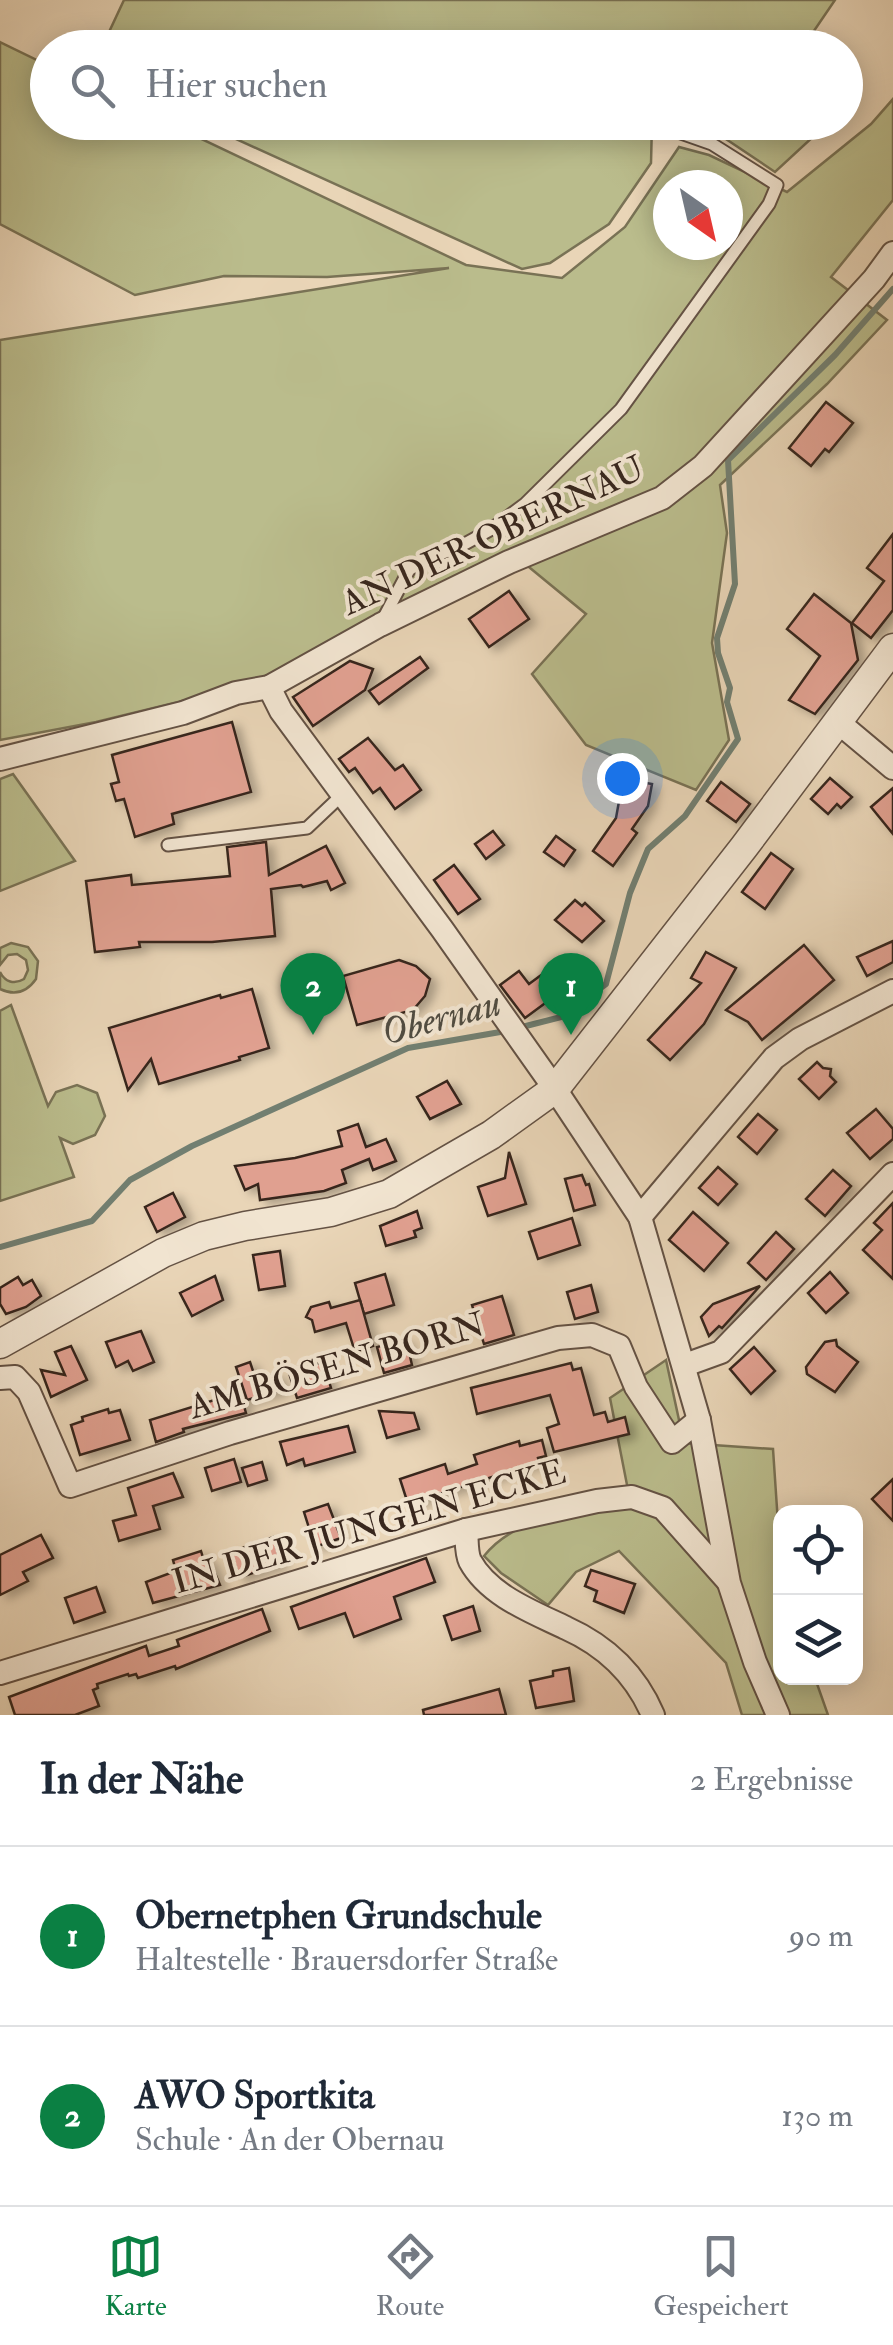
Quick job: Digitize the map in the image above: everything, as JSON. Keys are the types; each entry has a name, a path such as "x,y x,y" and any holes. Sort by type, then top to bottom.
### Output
{"street":[{"name":"AN DER OBERNAU","path":"0,759 270,687 380,624 510,562 662,498 703,466 893,253"},
{"path":"0,1344 149,1260 204,1236 331,1212 389,1194 491,1135 555,1089 893,648"},
{"path":"270,687 280,711 555,1089 640,1216 699,1420 730,1582 755,1662 778,1715"},
{"path":"838,722 893,768"},
{"path":"640,1216 774,1058 893,991"},
{"path":"684,1365 721,1352 893,1174"},
{"name":"AM BÖSEN BORN","path":"0,1378 15,1377 30,1392 70,1486 230,1433 558,1338 592,1335 619,1346 636,1387 672,1442 699,1420"},
{"name":"IN DER JUNGEN ECKE","path":"0,1674 466,1530 567,1506 632,1497 663,1508 730,1582"},
{"path":"466,1530 469,1559 489,1584 533,1615 570,1629 610,1656 634,1677 653,1715"}],"lane":[{"path":"380,624 409,570 490,530 548,484 608,423 769,204 777,185 701,140"},
{"path":"168,845 307,828 343,794"}],"green space":[{"path":"124,0 835,0 815,30 110,30"},
{"path":"0,42 30,57 30,140 204,140 466,265 562,278 625,227 653,186 653,260 743,260 743,171 787,192 851,140 863,140 863,130 893,99 893,200 831,277 887,320 827,384 720,485 727,533 712,643 729,740 696,790 586,745 532,674 586,614 524,563 273,679 96,722 0,740 0,340 449,268 327,277 224,276 135,295 0,224"},
{"path":"238,140 652,140 651,163 609,224 550,263 522,269"},
{"path":"727,140 810,140 775,172"},
{"path":"679,147 741,170 663,170"},
{"path":"13,774 75,861 0,891 0,779"},
{"path":"11,943 28,947 38,961 36,979 25,990 16,992 0,989 0,972 7,980 17,982 24,979 28,970 26,960 17,954 8,955 0,965 0,948"},
{"path":"11,1005 48,1106 56,1092 77,1085 97,1093 105,1116 95,1135 73,1144 60,1138 74,1177 0,1201 0,1011"},
{"path":"666,1360 684,1443 773,1449 777,1505 773,1505 773,1685 817,1685 828,1715 742,1715 726,1663 619,1551 576,1572 548,1605 501,1573 484,1556 497,1542 531,1523 629,1495 610,1398"}],"building":[{"path":"826,402 853,423 829,452 825,449 811,466 789,448"},
{"path":"893,534 893,610 871,638 852,623 884,581 867,568"},
{"path":"509,591 529,619 489,647 469,619"},
{"path":"814,594 851,623 858,660 815,714 789,700 820,656 787,629"},
{"path":"420,657 428,668 379,704 369,691"},
{"path":"350,661 373,669 365,690 313,726 293,697"},
{"path":"232,722 251,792 172,814 174,824 135,837 124,799 116,801 111,784 119,782 112,755"},
{"path":"368,738 395,770 403,765 421,790 395,809 380,788 373,793 355,768 349,772 339,759"},
{"path":"830,778 852,797 828,814 811,799"},
{"path":"623,779 652,784 648,806 632,829 637,833 613,866 593,851 616,818"},
{"path":"721,782 750,804 736,822 707,801"},
{"path":"893,788 893,834 871,807"},
{"path":"493,831 504,845 486,859 475,844"},
{"path":"556,836 575,850 564,866 544,852"},
{"path":"266,842 269,875 326,846 345,883 331,890 327,881 271,889 275,936 212,942 139,942 140,947 95,952 86,881 131,875 132,885 230,876 227,847"},
{"path":"771,853 793,869 765,909 742,892"},
{"path":"454,865 480,899 458,914 434,880"},
{"path":"575,900 582,906 585,903 604,921 582,942 555,920"},
{"path":"893,941 893,962 867,976 857,957"},
{"path":"804,945 834,980 762,1040 748,1022 726,1010"},
{"path":"706,952 736,968 704,1024 670,1060 648,1040 701,983 691,978"},
{"path":"399,960 416,966 430,979 425,996 413,1010 357,1025 343,976"},
{"path":"552,967 567,987 525,1018 500,985 519,971 529,984"},
{"path":"252,989 269,1048 159,1084 151,1059 128,1090 109,1028"},
{"path":"817,1062 831,1069 830,1076 836,1082 819,1099 799,1079"},
{"path":"447,1081 461,1104 430,1119 417,1097"},
{"path":"876,1109 893,1129 893,1139 870,1159 847,1133"},
{"path":"758,1114 777,1130 757,1154 738,1137"},
{"path":"358,1124 366,1147 386,1139 396,1161 373,1170 369,1159 342,1170 346,1183 324,1191 260,1200 258,1184 245,1190 235,1166 295,1158 342,1146 338,1131"},
{"path":"509,1152 526,1204 488,1216 478,1187 505,1178"},
{"path":"718,1167 737,1184 718,1205 699,1188"},
{"path":"833,1170 851,1186 825,1216 806,1199"},
{"path":"582,1175 595,1205 574,1211 565,1179"},
{"path":"173,1193 185,1217 157,1232 145,1207"},
{"path":"893,1203 893,1279 863,1250 882,1230 874,1223"},
{"path":"417,1211 422,1228 414,1231 416,1237 386,1246 380,1226"},
{"path":"693,1212 728,1243 704,1271 669,1240"},
{"path":"572,1218 580,1245 538,1259 529,1232"},
{"path":"776,1232 794,1249 766,1280 748,1263"},
{"path":"280,1251 285,1286 259,1290 253,1255"},
{"path":"830,1272 848,1293 826,1313 808,1293"},
{"path":"385,1274 394,1305 364,1314 355,1283"},
{"path":"215,1276 223,1300 192,1316 180,1293"},
{"path":"18,1277 23,1285 32,1280 41,1296 6,1314 0,1304 0,1288"},
{"path":"591,1285 598,1312 575,1319 567,1292"},
{"path":"760,1286 722,1328 719,1326 709,1336 701,1317 713,1304"},
{"path":"502,1296 514,1335 484,1344 472,1305"},
{"path":"360,1300 373,1346 355,1352 346,1323 315,1332 312,1320 306,1317 311,1307 329,1302 331,1308"},
{"path":"141,1331 154,1362 133,1371 128,1361 116,1367 106,1342"},
{"path":"406,1339 412,1365 384,1373 377,1347"},
{"path":"836,1340 837,1346 858,1362 835,1392 807,1374 806,1367 825,1342"},
{"path":"71,1346 87,1380 51,1397 41,1370 65,1375 55,1352"},
{"path":"754,1347 775,1371 751,1394 730,1369"},
{"path":"250,1362 256,1380 277,1374 282,1390 247,1400 236,1367"},
{"path":"323,1362 331,1388 297,1398 289,1373"},
{"path":"571,1363 573,1370 581,1368 594,1415 605,1412 608,1422 625,1417 629,1434 554,1452 547,1428 559,1424 550,1395 477,1414 471,1388"},
{"path":"240,1392 246,1413 183,1429 184,1432 156,1442 150,1420"},
{"path":"108,1409 109,1413 120,1410 130,1440 80,1455 71,1425"},
{"path":"379,1411 414,1413 419,1429 387,1438"},
{"path":"348,1426 355,1452 305,1466 303,1459 287,1465 280,1442"},
{"path":"542,1440 546,1456 538,1458 539,1462 408,1504 400,1479 445,1464 448,1474 477,1464 474,1455 519,1441 520,1446"},
{"path":"234,1459 241,1482 212,1491 205,1468"},
{"path":"262,1462 267,1480 248,1486 242,1468"},
{"path":"173,1473 183,1497 153,1506 160,1529 119,1541 113,1521 136,1515 128,1488"},
{"path":"893,1479 893,1521 872,1499"},
{"path":"328,1504 341,1538 315,1547 304,1512"},
{"path":"41,1535 53,1558 23,1572 28,1581 0,1595 0,1555"},
{"path":"273,1537 281,1563 239,1578 231,1552"},
{"path":"201,1551 204,1561 209,1559 220,1585 153,1603 146,1582 176,1571 173,1560"},
{"path":"426,1558 435,1582 394,1597 401,1619 354,1637 345,1613 299,1629 291,1607"},
{"path":"591,1570 635,1584 624,1613 594,1601 597,1591 585,1586"},
{"path":"96,1587 105,1612 74,1623 65,1598"},
{"path":"473,1606 480,1631 452,1640 444,1616"},
{"path":"262,1609 270,1631 176,1669 175,1666 138,1678 128,1674 97,1684 98,1688 93,1690 99,1706 75,1715 15,1715 9,1697 146,1646 149,1656 179,1646 177,1640"},
{"path":"569,1668 574,1701 536,1708 530,1681"},
{"path":"499,1689 506,1715 424,1715 423,1710"}],"waterway":[{"name":"Obernau","path":"518,1028 561,1017 606,984 630,893 648,849 685,816 738,739 727,702 730,688 717,638 735,584 728,460 835,355 893,289"},
{"name":"Obernau","path":"0,1247 92,1221 130,1180 192,1146 408,1048 506,1031"}],"place":[{"name":"AWO Sportkita","path":"313,1035"},
{"name":"Obernetphen Grundschule","path":"571,1035"}]}
